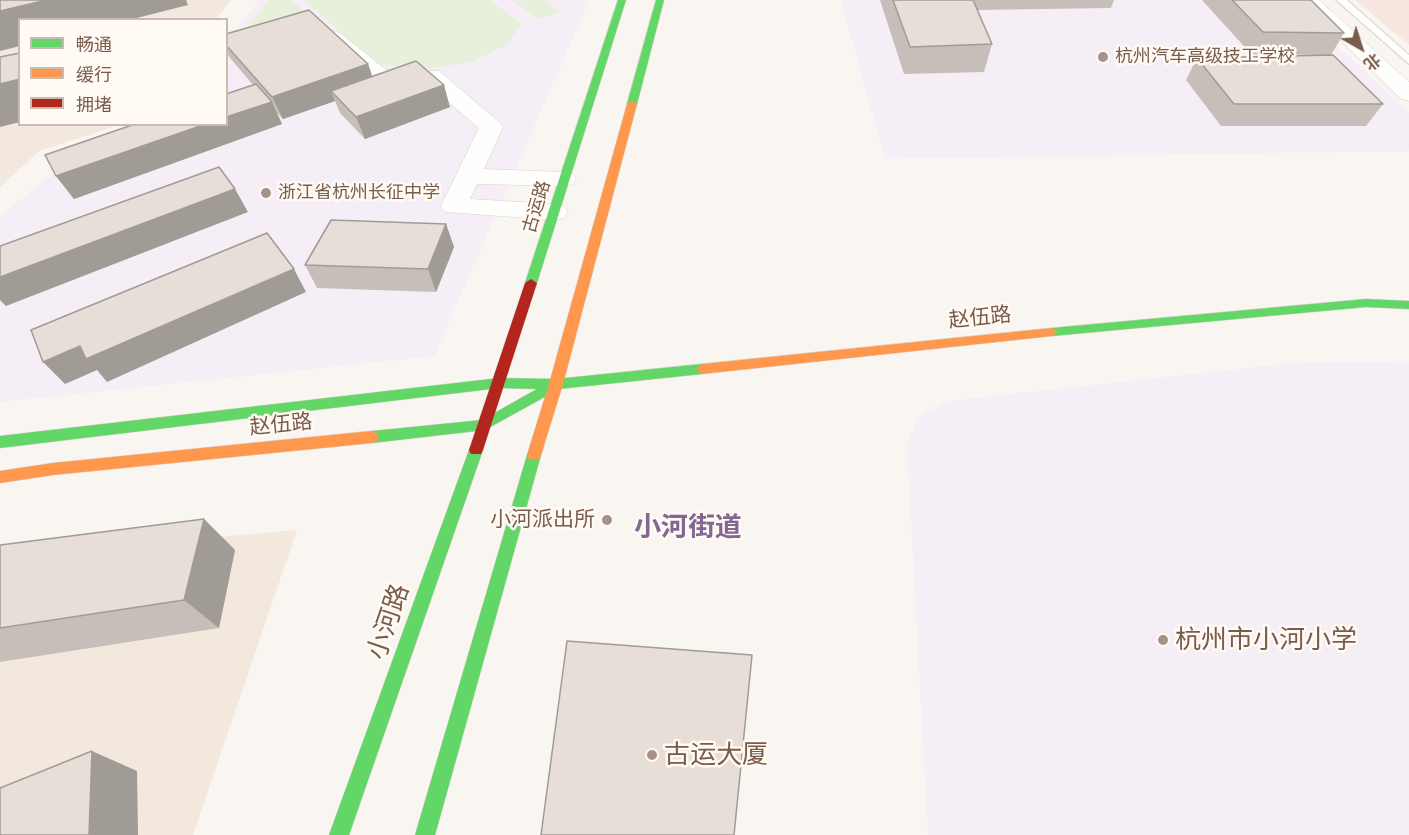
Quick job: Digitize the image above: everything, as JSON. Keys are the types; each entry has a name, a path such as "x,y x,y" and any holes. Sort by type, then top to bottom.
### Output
{"main road":[{"name":"古运路","path":"485,425 622,0"},
{"path":"425,835 524,485 556,384 660,0"},
{"name":"赵伍路","path":"0,442 499,383 556,384 1181,318 1366,303 1409,305"},
{"name":"赵伍路","path":"0,477 52,469 485,425 556,384"},
{"name":"小河路","path":"339,835 485,425"}],"street":[{"path":"1308,0 1409,94"},
{"path":"317,24 381,77 431,76 491,127 454,206 555,212"},
{"path":"468,176 564,179"}],"lane":[{"path":"1341,0 1409,61"}],"shaded area":[{"path":"0,0 231,0 217,18 18,18 18,126 116,126 39,151 0,187"},
{"name":"浙江省杭州长征中学","path":"259,0 589,0 434,356 0,402 0,217 63,164 218,126 228,126 228,41"},
{"name":"杭州汽车高级技工学校","path":"841,0 1288,0 1409,113 1409,151 885,159"},
{"path":"1355,0 1409,0 1409,45"},
{"name":"杭州市小河小学","path":"1406,361 1409,365 1409,835 928,835 907,444 919,416 947,401 1291,363"},
{"path":"297,530 193,835 0,835 0,556"}],"green space":[{"path":"269,0 292,0 310,17 239,38"},
{"path":"305,0 489,0 521,23 507,45 472,62 431,68 377,65"},
{"path":"544,0 561,12 538,19 512,1"}],"building":[{"path":"0,0 47,0 0,11"},
{"path":"893,0 973,0 992,44 910,47"},
{"path":"1232,0 1311,0 1344,33 1263,32"},
{"path":"309,10 368,64 272,97 228,47 228,33"},
{"path":"18,53 18,80 0,84 0,57"},
{"path":"1333,55 1383,104 1234,104 1197,58"},
{"path":"416,61 444,85 356,117 331,91"},
{"path":"256,84 272,102 228,116 228,93"},
{"path":"129,126 200,126 56,176 45,155"},
{"path":"219,167 235,189 0,277 0,246"},
{"path":"331,220 446,224 428,269 305,265"},
{"path":"267,233 294,269 86,359 80,346 43,362 31,330"},
{"path":"204,519 184,600 0,628 0,545"},
{"name":"古运大厦","path":"567,641 752,655 734,835 541,835"},
{"path":"92,751 89,835 0,835 0,788"}],"traffic: fast":[{"path":"531,283 622,0"},
{"path":"632,104 660,0"},
{"path":"1052,332 1366,303 1409,305"},
{"path":"0,442 499,383 556,384 702,369"},
{"path":"372,437 485,425 556,384"},
{"path":"339,835 476,450"},
{"path":"425,835 534,455"}],"traffic: slow":[{"path":"534,455 556,384 632,104"},
{"path":"702,369 1052,332"},
{"path":"0,477 53,469 372,437"}],"traffic: jam":[{"path":"476,450 531,283"}],"place":[{"name":"杭州汽车高级技工学校","path":"1103,57"},
{"name":"浙江省杭州长征中学","path":"266,193"},
{"name":"小河派出所","path":"607,520"},
{"name":"杭州市小河小学","path":"1163,640"},
{"name":"古运大厦","path":"652,755"}],"district":[{"name":"小河街道","path":"688,528"}]}
